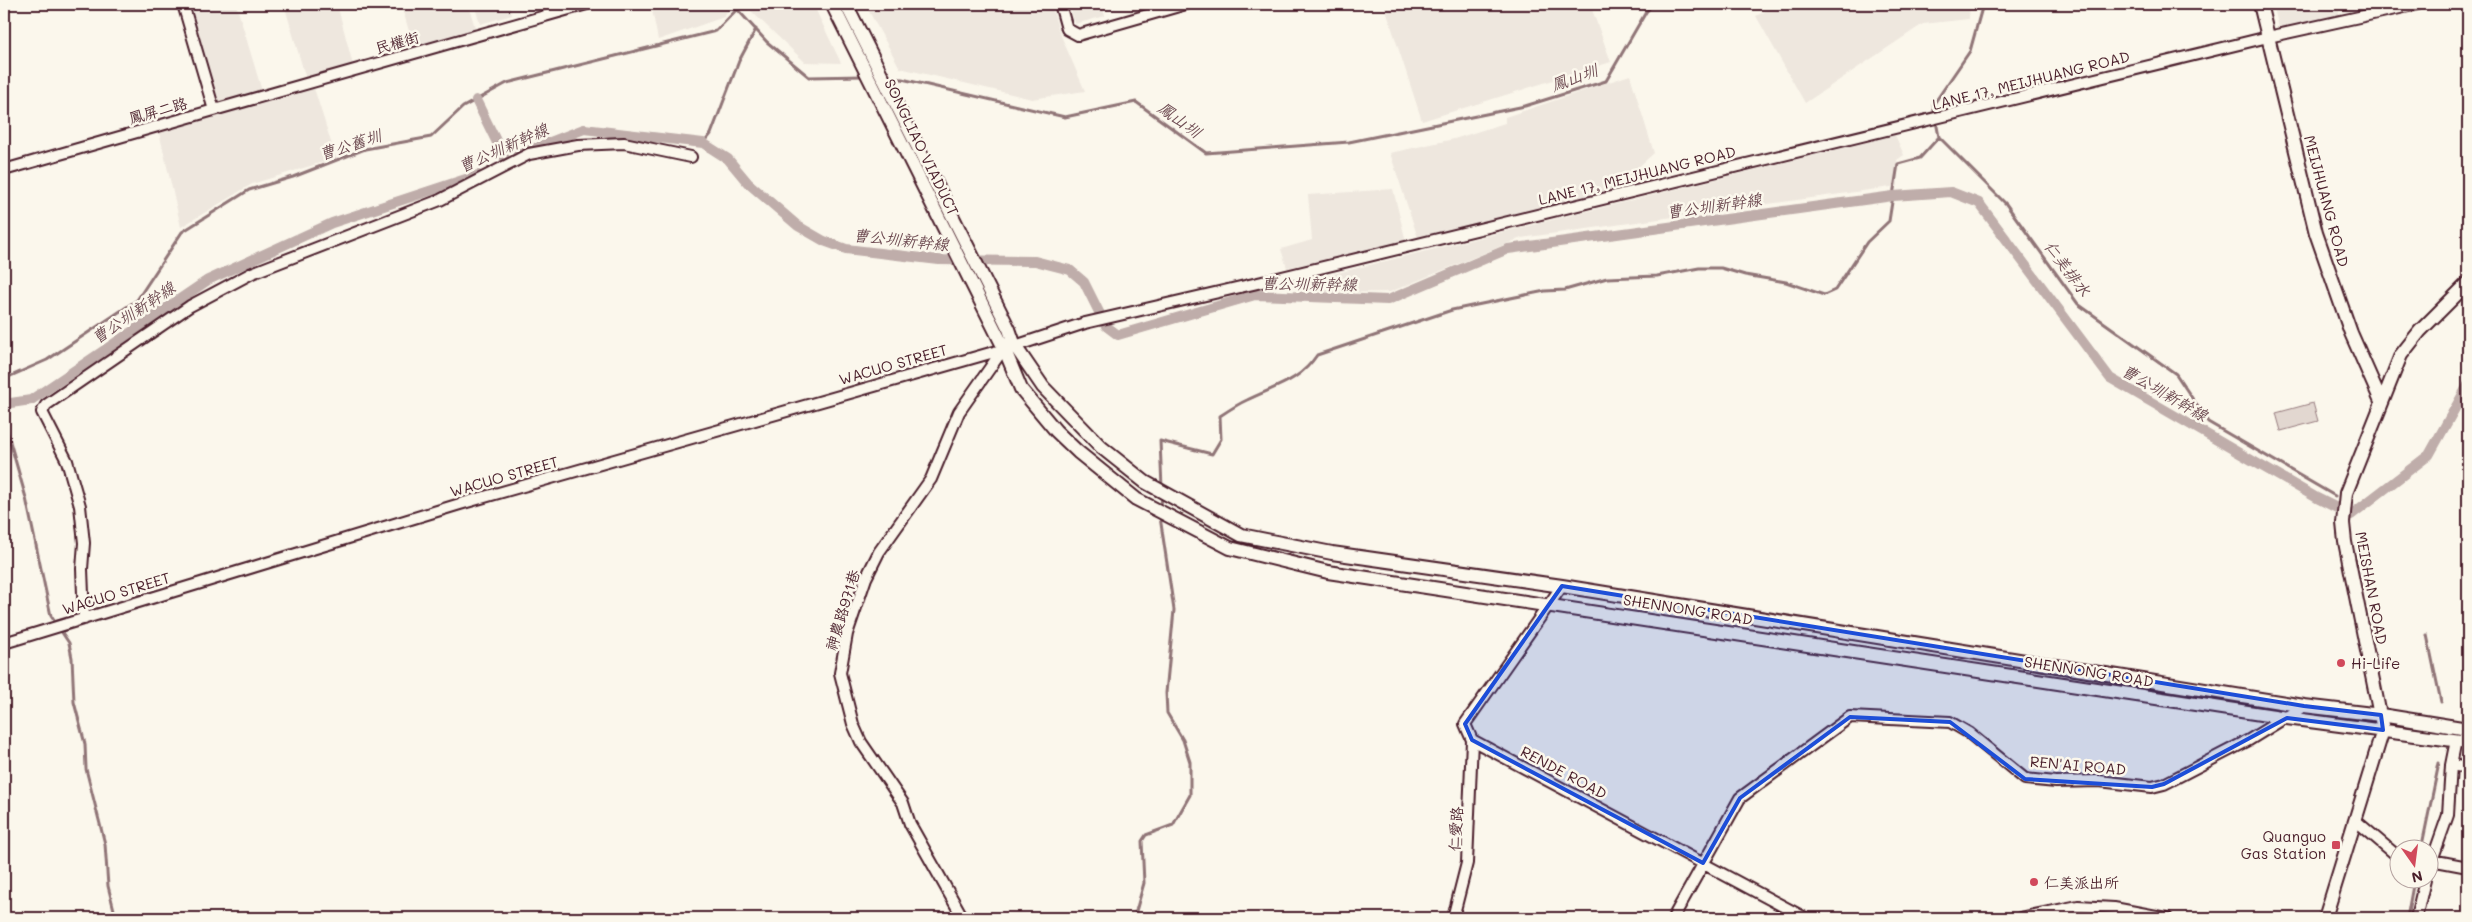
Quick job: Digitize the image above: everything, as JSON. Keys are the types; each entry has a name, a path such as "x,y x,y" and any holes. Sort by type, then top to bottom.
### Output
{"street":[{"path":"183,4 214,110"},
{"name":"民權街","path":"214,110 587,4"},
{"name":"SONGLIAO VIADUCT","path":"832,4 995,332"},
{"name":"SONGLIAO VIADUCT","path":"846,4 1009,329"},
{"path":"1060,4 1067,29 1078,35 1186,4"},
{"name":"MEIJHUANG ROAD","path":"2260,4 2316,233 2351,333 2380,401"},
{"name":"LANE 17, MEIJHUANG ROAD","path":"1009,347 1113,316 1262,282 2268,37 2418,4"},
{"name":"鳳屏二路","path":"4,170 214,110"},
{"path":"84,619 82,569 84,543 80,506 67,461 42,412 46,405 190,306 252,273 440,200 530,154 578,145 624,144 691,157"},
{"path":"2380,401 2401,355 2420,331 2468,283"},
{"name":"SHENNONG ROAD","path":"1009,329 1009,347 1021,389 1056,431 1078,452 1136,499 1230,548 1328,572 1549,604 2287,718 2462,741"},
{"name":"SHENNONG ROAD","path":"995,332 1043,388 1101,447 1145,482 1241,535 1332,553 1562,586 2304,706 2381,715 2468,729"},
{"name":"WACUO STREET","path":"4,642 469,502 1009,347"},
{"name":"神農路971巷","path":"962,918 910,824 903,803 861,742 853,724 840,673 847,634 866,578 879,552 931,479 959,412 1009,347"},
{"name":"MEISHAN ROAD","path":"2325,918 2384,730 2345,542 2343,523 2346,493 2380,401"},
{"path":"1472,740 1464,724 1562,586"},
{"name":"REN'AI ROAD","path":"1673,918 1740,798 1850,717 1950,722 1969,733 2025,779 2056,782 2099,781 2152,787 2164,784 2287,718 2304,706"},
{"name":"RENDE ROAD","path":"1472,740 1805,918"},
{"name":"仁愛路","path":"1453,918 1467,863 1471,815 1472,740"},
{"path":"2439,840 2448,815 2451,765 2462,741"},
{"path":"2451,765 2468,768"},
{"path":"2355,820 2390,850"},
{"path":"2440,864 2468,867"},
{"path":"2416,918 2423,890"},
{"path":"2020,918 2078,906 2114,908 2167,918"}],"highlighted area":[{"path":"1562,586 2304,706 2381,715 2383,730 2287,718 2164,784 2152,787 2025,779 1950,722 1850,717 1740,798 1703,863 1472,740 1465,724"}],"shaded area":[{"path":"186,4 236,4 262,91 222,102 213,97"},
{"path":"284,4 337,4 353,65 306,79"},
{"path":"401,4 468,4 476,31 414,48"},
{"path":"474,4 509,4 512,15 480,24"},
{"path":"651,4 733,4 724,17 658,40"},
{"path":"758,4 813,4 841,63 805,62 751,11"},
{"path":"865,4 1051,4 1059,31 1085,91 1032,99 900,68"},
{"path":"1069,4 1102,4 1105,16 1075,24"},
{"path":"1384,4 1590,4 1611,62 1422,121"},
{"path":"1779,4 1970,4 1969,19 1923,24 1805,103 1756,16"},
{"path":"2273,4 2337,4 2340,16 2279,28"},
{"path":"1630,75 1654,153 1614,189 1418,238 1390,153 1454,139 1505,123 1505,117"},
{"path":"314,88 336,158 252,184 181,227 159,132"},
{"path":"1895,135 1904,155 1897,160 1898,186 1521,238 1390,292 1321,293 1321,277"},
{"path":"1393,189 1406,242 1287,268 1281,249 1312,240 1308,195"},
{"path":"2313,403 2318,421 2281,431 2276,413"}],"waterway":[{"name":"曹公舊圳","path":"4,379 47,360 137,300 182,232 249,190 293,177 365,149 431,137 463,107 507,83 716,31 742,4"},
{"name":"鳳山圳","path":"887,78 902,79 1065,117 1136,102 1206,153 1349,142 1525,106 1606,81 1646,12 1653,4"},
{"name":"仁美排水","path":"1983,4 1970,51 1933,105 1939,137 2006,204 2078,304 2176,374 2208,422 2335,496"},
{"name":"鳳山圳","path":"737,9 767,42 809,77 864,76"},
{"path":"703,144 711,134 739,61 756,29"},
{"path":"476,100 506,161"},
{"name":"曹公圳新幹線","path":"517,155 584,129 703,143 728,159 748,183 798,226 824,241 846,249 939,260 1035,261 1070,270 1084,282 1106,326 1118,335 1255,295 1388,300 1508,249 1893,196 1951,192 1979,203 2110,378 2317,498 2351,515 2429,455 2468,385"},
{"path":"1162,488 1160,441 1212,454 1221,439 1220,416 1294,377 1310,364 1317,355 1452,310 1545,291 1565,290 1607,278 1657,276 1699,268 1721,268 1745,275 1786,282 1824,295 1835,290 1867,242 1889,221 1898,164 1920,158 1939,137"},
{"name":"曹公圳新幹線","path":"4,404 31,400 208,280 332,223 478,175"},
{"path":"5,424 26,498 51,616 69,643 72,658 74,702 85,744 86,769 105,844 108,886 116,918"},
{"path":"1161,508 1162,494"},
{"path":"1134,918 1144,883 1142,841 1146,835 1173,825 1190,795 1190,762 1183,740 1167,713 1166,693 1174,610 1160,517"},
{"name":"仁美排水","path":"2427,635 2441,702"},
{"name":"仁美排水","path":"2423,840 2439,763"},
{"name":"仁美排水","path":"2407,918 2412,890"}],"place":[{"name":"Hi-Life","path":"2341,663"},
{"name":"Quanguo Gas Station","path":"2336,845"},
{"name":"仁美派出所","path":"2034,882"}]}
